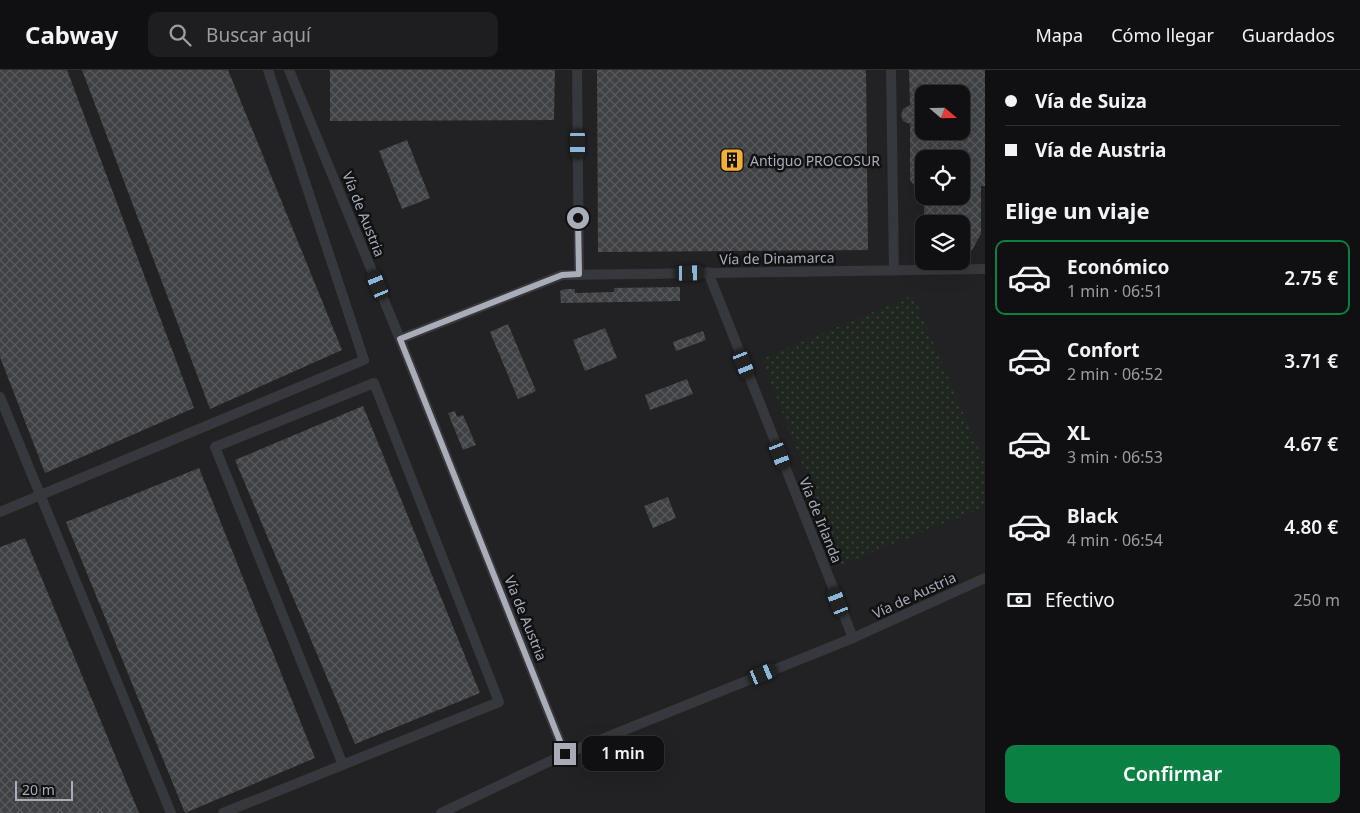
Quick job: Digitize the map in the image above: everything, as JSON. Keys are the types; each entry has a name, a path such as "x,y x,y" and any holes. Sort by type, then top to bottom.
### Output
{"lane":[{"path":"0,512 364,360 268,70"},
{"name":"Vía de Austria","path":"289,70 400,339 565,754 853,638 985,578"},
{"path":"577,70 579,274"},
{"path":"891,70 894,271"},
{"name":"Vía de Dinamarca","path":"400,339 562,275 985,270"},
{"name":"Vía de Irlanda","path":"708,272 853,638"},
{"path":"223,813 343,765 499,702 374,383 215,447 343,765"},
{"path":"0,397 171,813"},
{"path":"441,813 565,754"}],"shaded area":[{"path":"0,70 985,70 985,813 0,813"},
{"path":"913,295 985,464 985,507 841,565 762,359"}],"building":[{"path":"0,70 67,70 194,408 45,473 0,357"},
{"path":"82,70 228,70 342,350 210,409"},
{"path":"330,70 555,70 554,120 330,121"},
{"name":"Antiguo PROCOSUR","path":"597,70 866,70 868,250 598,252"},
{"path":"909,70 985,70 985,186 981,186 981,234 970,251 970,215 924,215 924,205 970,205 970,150 915,150 915,186 910,180 910,124 903,121 901,115 903,109 910,105"},
{"path":"407,140 430,198 402,209 379,151"},
{"path":"680,287 680,301 561,303 560,291 565,289 575,289 575,293 614,292 614,288"},
{"path":"508,324 536,391 518,399 490,332"},
{"path":"605,328 617,358 585,371 573,340"},
{"path":"703,331 706,340 676,351 673,342"},
{"path":"687,379 693,394 650,410 645,395"},
{"path":"363,406 480,693 355,744 235,460"},
{"path":"455,411 457,417 463,415 476,445 463,450 448,413"},
{"path":"199,468 315,758 185,813 66,522"},
{"path":"668,497 676,518 653,528 644,506"},
{"path":"25,538 139,813 0,813 0,547"}],"place":[{"name":"Antiguo PROCOSUR","path":"732,160"}],"route":[{"path":"565,754 400,339 562,275 579,274 578,218"}]}
